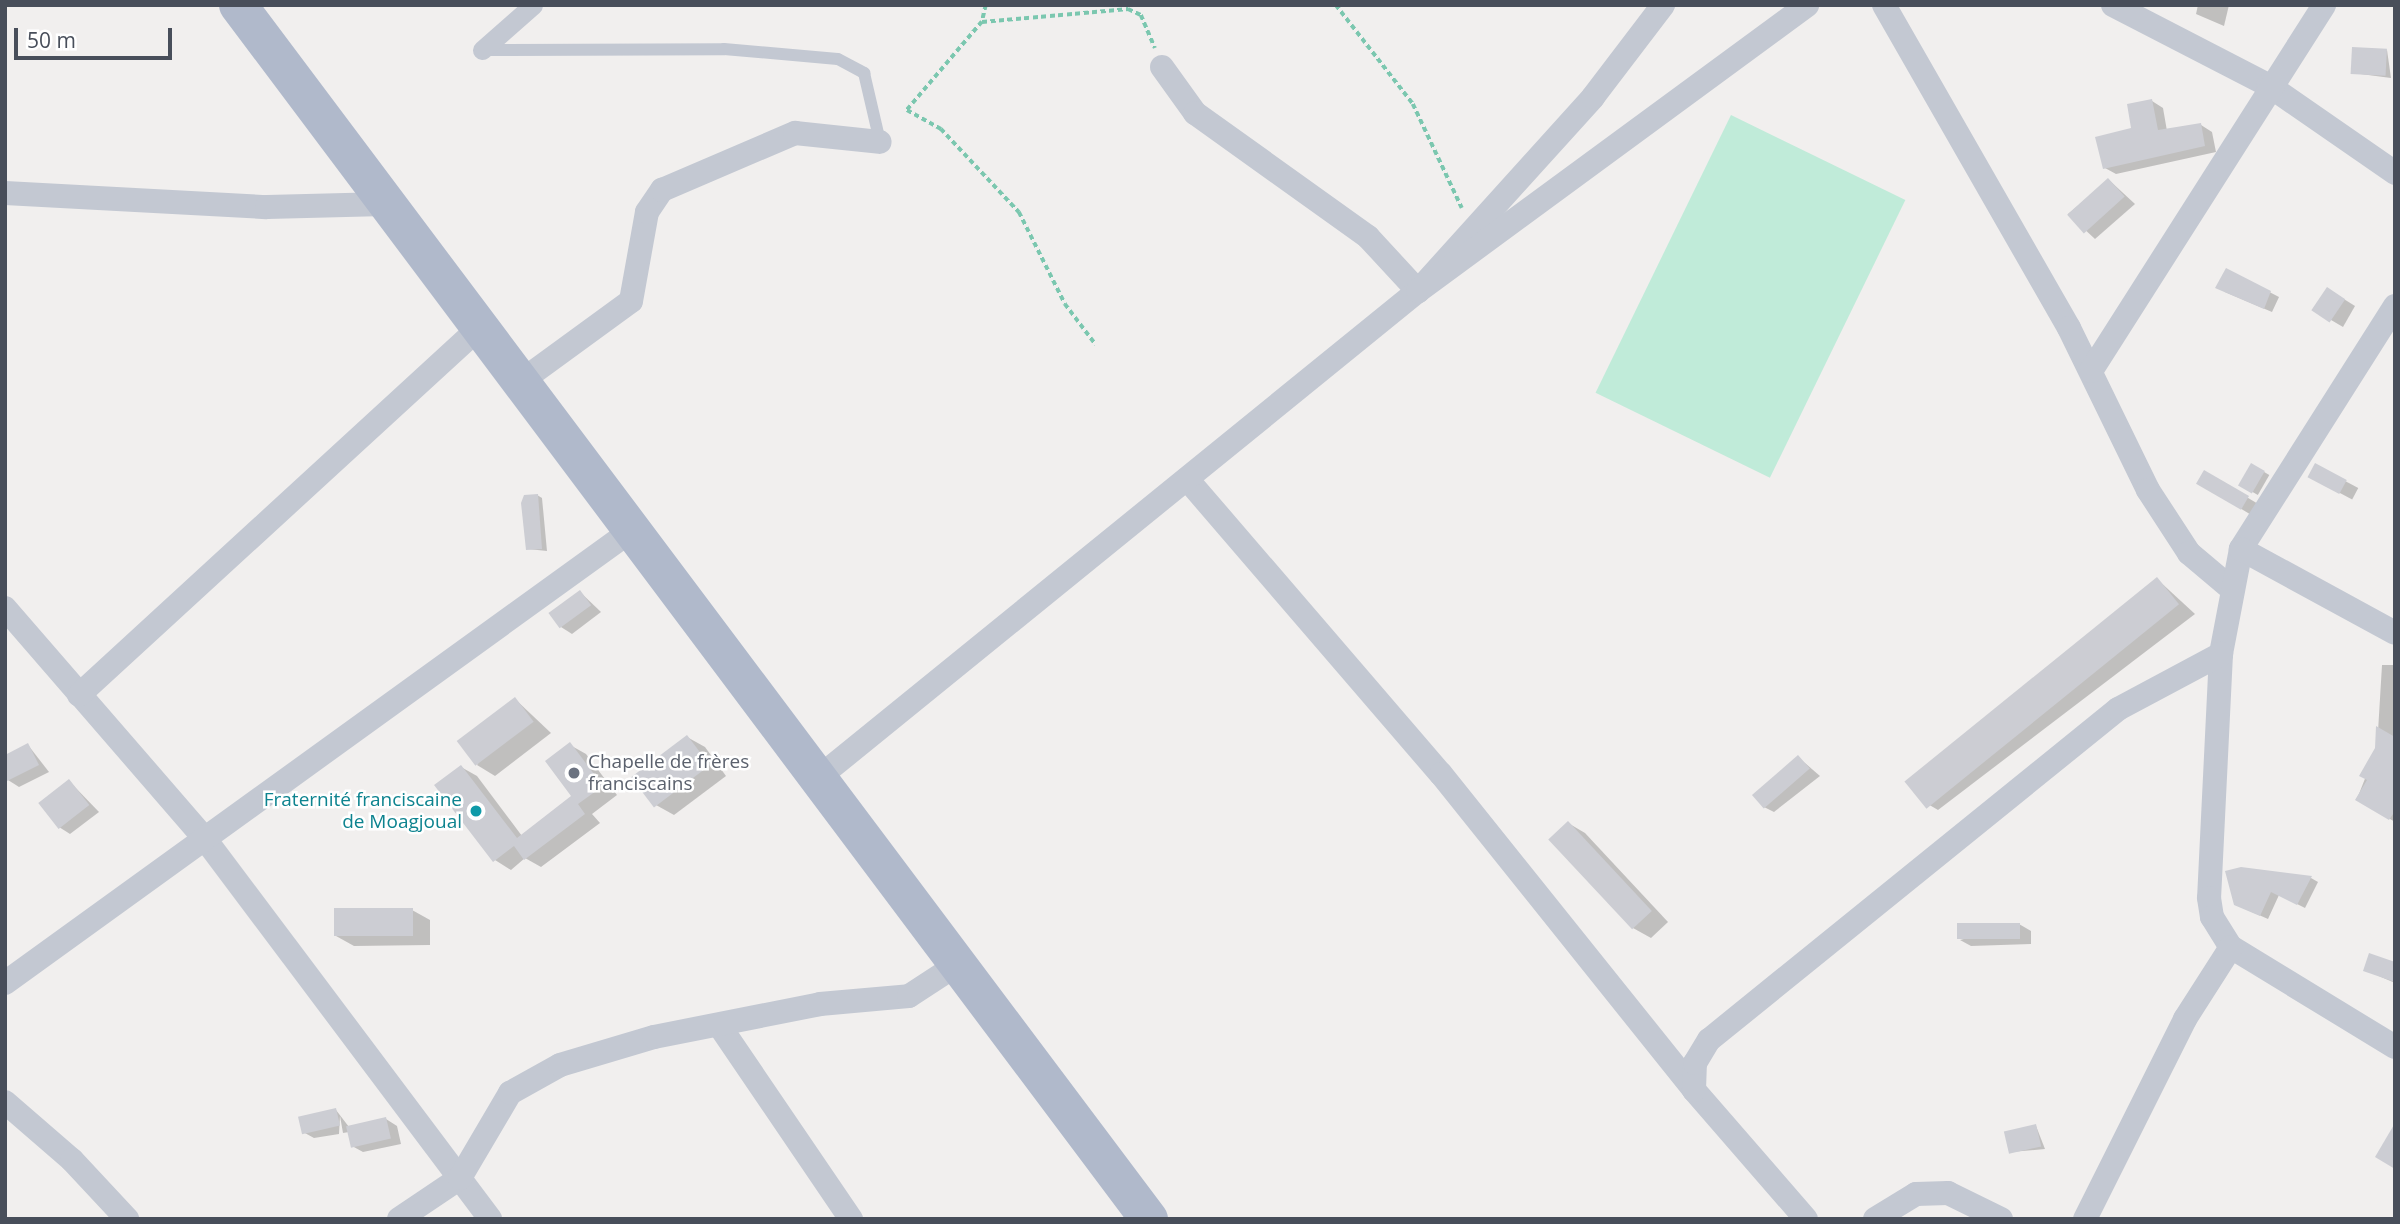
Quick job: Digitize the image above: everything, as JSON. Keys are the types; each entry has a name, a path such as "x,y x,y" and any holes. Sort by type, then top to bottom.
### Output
{"main road":[{"path":"238,5 1149,1219"}],"street":[{"path":"482,50 533,5"},
{"path":"1418,291 1592,97 1663,5"},
{"path":"818,778 1418,291 1807,5"},
{"path":"1884,5 2091,370 2148,490 2189,553 2233,590"},
{"path":"2113,5 2268,85 2395,173"},
{"path":"2091,370 2268,85 2324,5"},
{"path":"1162,66 1195,113 1368,237 1418,291"},
{"path":"520,382 631,301 647,212 662,190 795,133 880,142"},
{"path":"5,193 254,207 385,204"},
{"path":"2395,306 2241,548 2221,654 2209,898 2212,917 2231,947 2395,1047"},
{"path":"79,695 479,328"},
{"path":"1187,479 1441,774 1694,1090 1806,1219"},
{"path":"5,983 632,530"},
{"path":"2241,548 2395,633"},
{"path":"5,608 205,839 490,1219"},
{"path":"1694,1090 1695,1063 1709,1040 2118,709 2221,654"},
{"path":"2085,1219 2185,1019 2231,947"},
{"path":"400,1219 460,1178 510,1093 560,1065 719,1025 820,1004 909,996 958,964"},
{"path":"719,1025 851,1219"},
{"path":"5,1102 72,1160 127,1219"},
{"path":"1875,1219 1916,1194 1948,1193 2001,1219"}],"lane":[{"path":"482,50 724,49 838,59 864,73 880,142"}],"path":[{"path":"986,5 982,22 907,110 941,129 1019,212 1065,304 1096,345"},
{"path":"1336,5 1413,104 1460,197 1470,233"},
{"path":"982,22 1128,9 1141,15 1162,66"}],"green space":[{"path":"1731,115 1905,200 1770,478 1596,393"}],"building":[{"path":"2352,47 2387,49 2386,76 2351,74"},
{"path":"2152,99 2158,130 2201,123 2205,146 2103,169 2095,137 2131,128 2127,104"},
{"path":"2108,178 2125,197 2084,233 2067,215"},
{"path":"2226,268 2271,291 2264,309 2215,288"},
{"path":"2327,287 2345,299 2330,323 2311,310"},
{"path":"2251,463 2265,471 2252,494 2238,486"},
{"path":"2315,463 2347,480 2339,494 2307,477"},
{"path":"2204,470 2249,496 2241,510 2196,484"},
{"path":"538,494 542,549 526,550 521,503 524,495"},
{"path":"2157,577 2179,604 1926,809 1904,782"},
{"path":"580,590 591,605 560,628 548,613"},
{"path":"515,697 534,722 475,766 457,741"},
{"path":"2376,726 2395,737 2395,811 2389,820 2355,800 2367,780 2359,776 2375,748"},
{"path":"687,735 710,765 654,807 631,777"},
{"name":"Fraternité franciscaine de Moagjoual","path":"570,742 603,786 578,804 585,814 524,860 514,846 493,862 434,785 461,765 517,838 571,796 545,761"},
{"path":"28,743 39,765 5,782 5,755"},
{"path":"1798,755 1810,769 1764,809 1752,795"},
{"path":"69,779 89,805 59,829 38,803"},
{"path":"1568,821 1652,911 1632,929 1548,839"},
{"path":"2241,867 2312,876 2297,905 2271,892 2260,916 2234,905 2225,871"},
{"path":"334,908 413,908 413,936 334,936"},
{"path":"1957,923 2020,923 2020,939 1957,939"},
{"path":"2369,953 2395,962 2395,982 2363,971"},
{"path":"336,1108 340,1126 302,1134 298,1117"},
{"path":"386,1117 391,1138 351,1148 346,1126"},
{"path":"2395,1123 2395,1169 2375,1157"},
{"path":"2036,1124 2041,1146 2009,1154 2004,1131"}],"place":[{"name":"Chapelle de frères franciscains","path":"574,773"},
{"name":"Fraternité franciscaine de Moagjoual","path":"476,811"}]}
